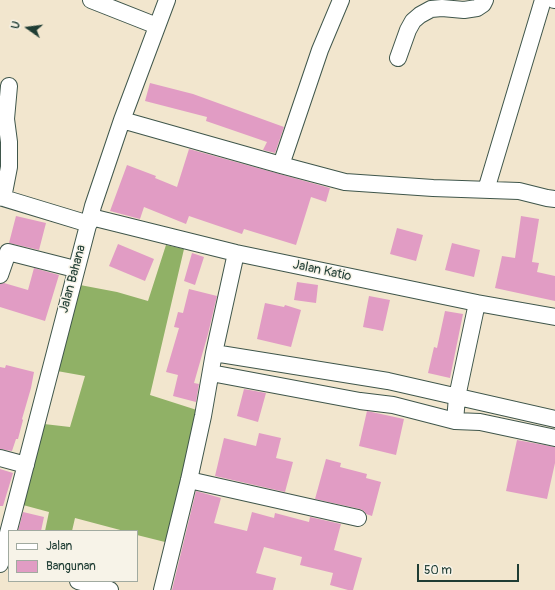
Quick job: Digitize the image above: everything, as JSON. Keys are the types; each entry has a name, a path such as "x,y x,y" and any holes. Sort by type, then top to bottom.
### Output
{"street":[{"path":"91,0 157,26"},
{"name":"Jalan Bahana","path":"10,530 76,269 97,193 122,120 167,0"},
{"path":"281,165 320,50 341,0"},
{"path":"398,58 408,30 420,15 431,10 442,8 464,10 477,8 483,4 484,0"},
{"path":"486,190 543,0"},
{"path":"1,198 9,167 9,142 6,119 9,86"},
{"path":"122,120 345,182 519,191 555,199"},
{"name":"Jalan Katio","path":"1,198 236,253 477,303 555,317"},
{"path":"0,275 8,252 76,269"},
{"path":"162,590 189,480 214,353 236,253"},
{"path":"455,421 458,397 477,303"},
{"path":"214,353 388,381 555,418"},
{"path":"211,373 330,396 393,406 455,421 480,422 555,438"},
{"path":"330,396 332,373"},
{"path":"0,458 26,465"},
{"path":"189,480 358,518"},
{"name":"Jalan Bahana","path":"3,561 8,540"},
{"path":"82,582 110,590"}],"green space":[{"path":"166,245 184,249 150,395 203,412 173,544 138,535 138,530 120,530 75,518 72,530 45,530 49,512 23,505 44,424 70,427 85,376 57,371 80,285 117,292 148,301"}],"building":[{"path":"150,83 193,94 284,127 275,153 263,150 267,142 206,121 207,117 145,101"},
{"path":"189,149 330,188 326,202 311,197 296,245 244,229 242,234 189,216 186,224 144,207 140,219 110,211 127,165 156,176 155,178 177,187"},
{"path":"16,216 46,223 39,250 9,243"},
{"path":"521,216 539,219 532,262 539,263 537,272 555,276 555,301 495,288 502,256 515,258"},
{"path":"397,228 423,235 416,261 390,254"},
{"path":"452,243 480,250 474,277 445,270"},
{"path":"118,244 154,259 145,281 109,266"},
{"path":"192,253 204,257 195,285 184,281"},
{"path":"34,268 59,275 45,321 0,307 0,284 4,283 28,290"},
{"path":"297,282 318,285 316,303 294,300"},
{"path":"189,289 217,296 194,383 199,384 196,402 173,396 178,375 166,372 179,328 174,327 178,312 183,313"},
{"path":"369,296 390,300 383,331 363,327"},
{"path":"265,303 284,307 285,305 301,310 291,347 257,339"},
{"path":"445,311 463,314 450,378 428,373 434,347 437,348"},
{"path":"6,365 34,372 18,439 16,439 12,451 0,449 0,367 5,368"},
{"path":"244,389 266,393 258,422 237,416"},
{"path":"367,411 404,419 396,455 359,446"},
{"path":"259,433 281,438 276,458 293,462 285,492 215,476 224,438 256,446"},
{"path":"517,440 555,447 555,463 547,499 506,491"},
{"path":"326,459 341,463 340,467 367,474 366,478 381,482 372,516 366,514 360,509 315,499"},
{"path":"0,469 13,473 3,506 0,506"},
{"path":"196,491 221,498 214,523 247,531 252,512 274,518 275,513 309,522 310,517 341,524 334,550 362,558 353,590 330,585 333,573 300,565 302,557 264,547 256,573 276,578 273,590 172,590"},
{"path":"23,512 44,517 41,530 18,530"}]}
